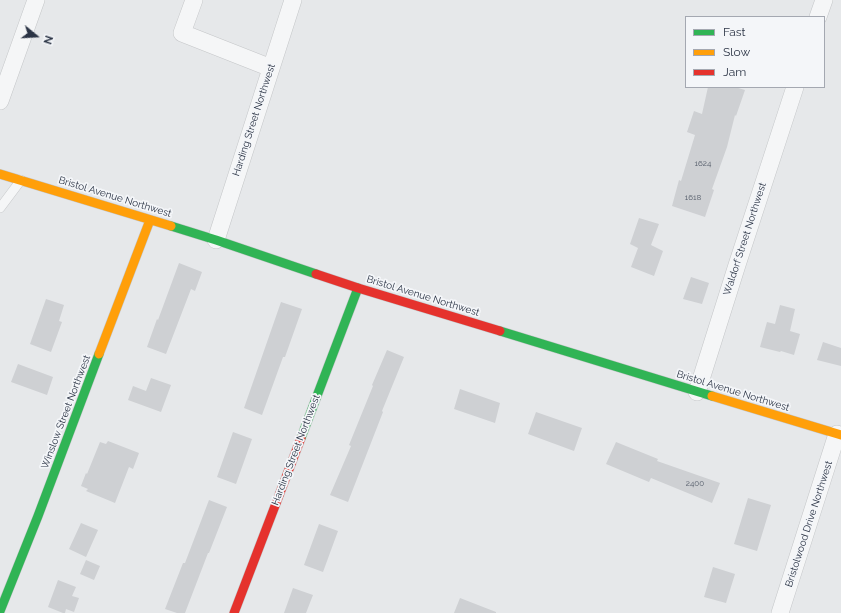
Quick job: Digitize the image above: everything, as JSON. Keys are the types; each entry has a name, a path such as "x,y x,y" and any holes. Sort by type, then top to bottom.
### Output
{"street":[{"path":"0,101 36,0"},
{"path":"194,0 182,33 271,68"},
{"name":"Harding Street Northwest","path":"216,240 293,0"},
{"path":"818,16 824,0"},
{"name":"Waldorf Street Northwest","path":"696,392 795,88"},
{"name":"Bristol Avenue Northwest","path":"0,174 216,240 358,288 839,435"},
{"name":"Winslow Street Northwest","path":"0,611 38,516 150,220"},
{"name":"Harding Street Northwest","path":"234,613 358,288"},
{"name":"Bristolwood Drive Northwest","path":"780,613 839,435"}],"lane":[{"path":"0,208 21,180"}],"building":[{"path":"708,88 738,88 745,90 736,116 735,115 727,147 712,189 714,190 705,217 672,206 679,180 681,181 695,135 687,132 694,111 702,114"},
{"path":"639,218 659,224 651,245 663,251 654,276 631,267 638,248 630,244"},
{"path":"179,263 202,272 195,291 191,289 166,354 147,347"},
{"path":"691,277 709,283 702,304 683,299"},
{"path":"46,299 64,305 59,321 62,322 51,352 30,344"},
{"path":"281,302 302,309 262,415 244,408"},
{"path":"780,305 795,309 790,331 800,334 794,355 760,347 767,322 775,324"},
{"path":"823,342 841,348 841,366 817,360"},
{"path":"387,350 404,357 348,502 330,495 351,446 349,445"},
{"path":"18,364 53,377 47,395 11,382"},
{"path":"151,378 171,385 161,412 128,400 133,386 146,391"},
{"path":"460,389 500,403 495,423 454,409"},
{"path":"536,412 582,428 574,451 528,434"},
{"path":"233,432 252,439 236,484 217,477"},
{"path":"108,441 139,453 133,469 129,467 115,503 86,491 88,489 81,486 100,442 106,444"},
{"path":"616,442 658,459 657,461 720,483 712,503 651,478 649,482 606,464"},
{"path":"748,498 771,505 757,551 734,544"},
{"path":"209,500 227,507 185,613 177,613 165,609 183,563 185,563"},
{"path":"81,523 98,530 86,557 69,549"},
{"path":"319,524 338,531 323,572 304,565"},
{"path":"86,560 100,566 94,580 80,574"},
{"path":"713,567 735,574 726,603 704,597"},
{"path":"58,580 76,587 72,596 79,598 74,612 66,609 65,613 63,613 48,607"},
{"path":"293,588 313,595 306,613 284,613"},
{"path":"460,598 496,612 496,613 454,613"}],"traffic: fast":[{"path":"171,226 316,274"},
{"path":"301,438 358,288"},
{"path":"500,331 712,396"},
{"path":"0,611 38,516 99,354"}],"traffic: slow":[{"path":"0,174 171,226"},
{"path":"99,354 150,220"},
{"path":"712,396 841,435"}],"traffic: jam":[{"path":"316,274 500,331"},
{"path":"234,613 301,438"}]}
